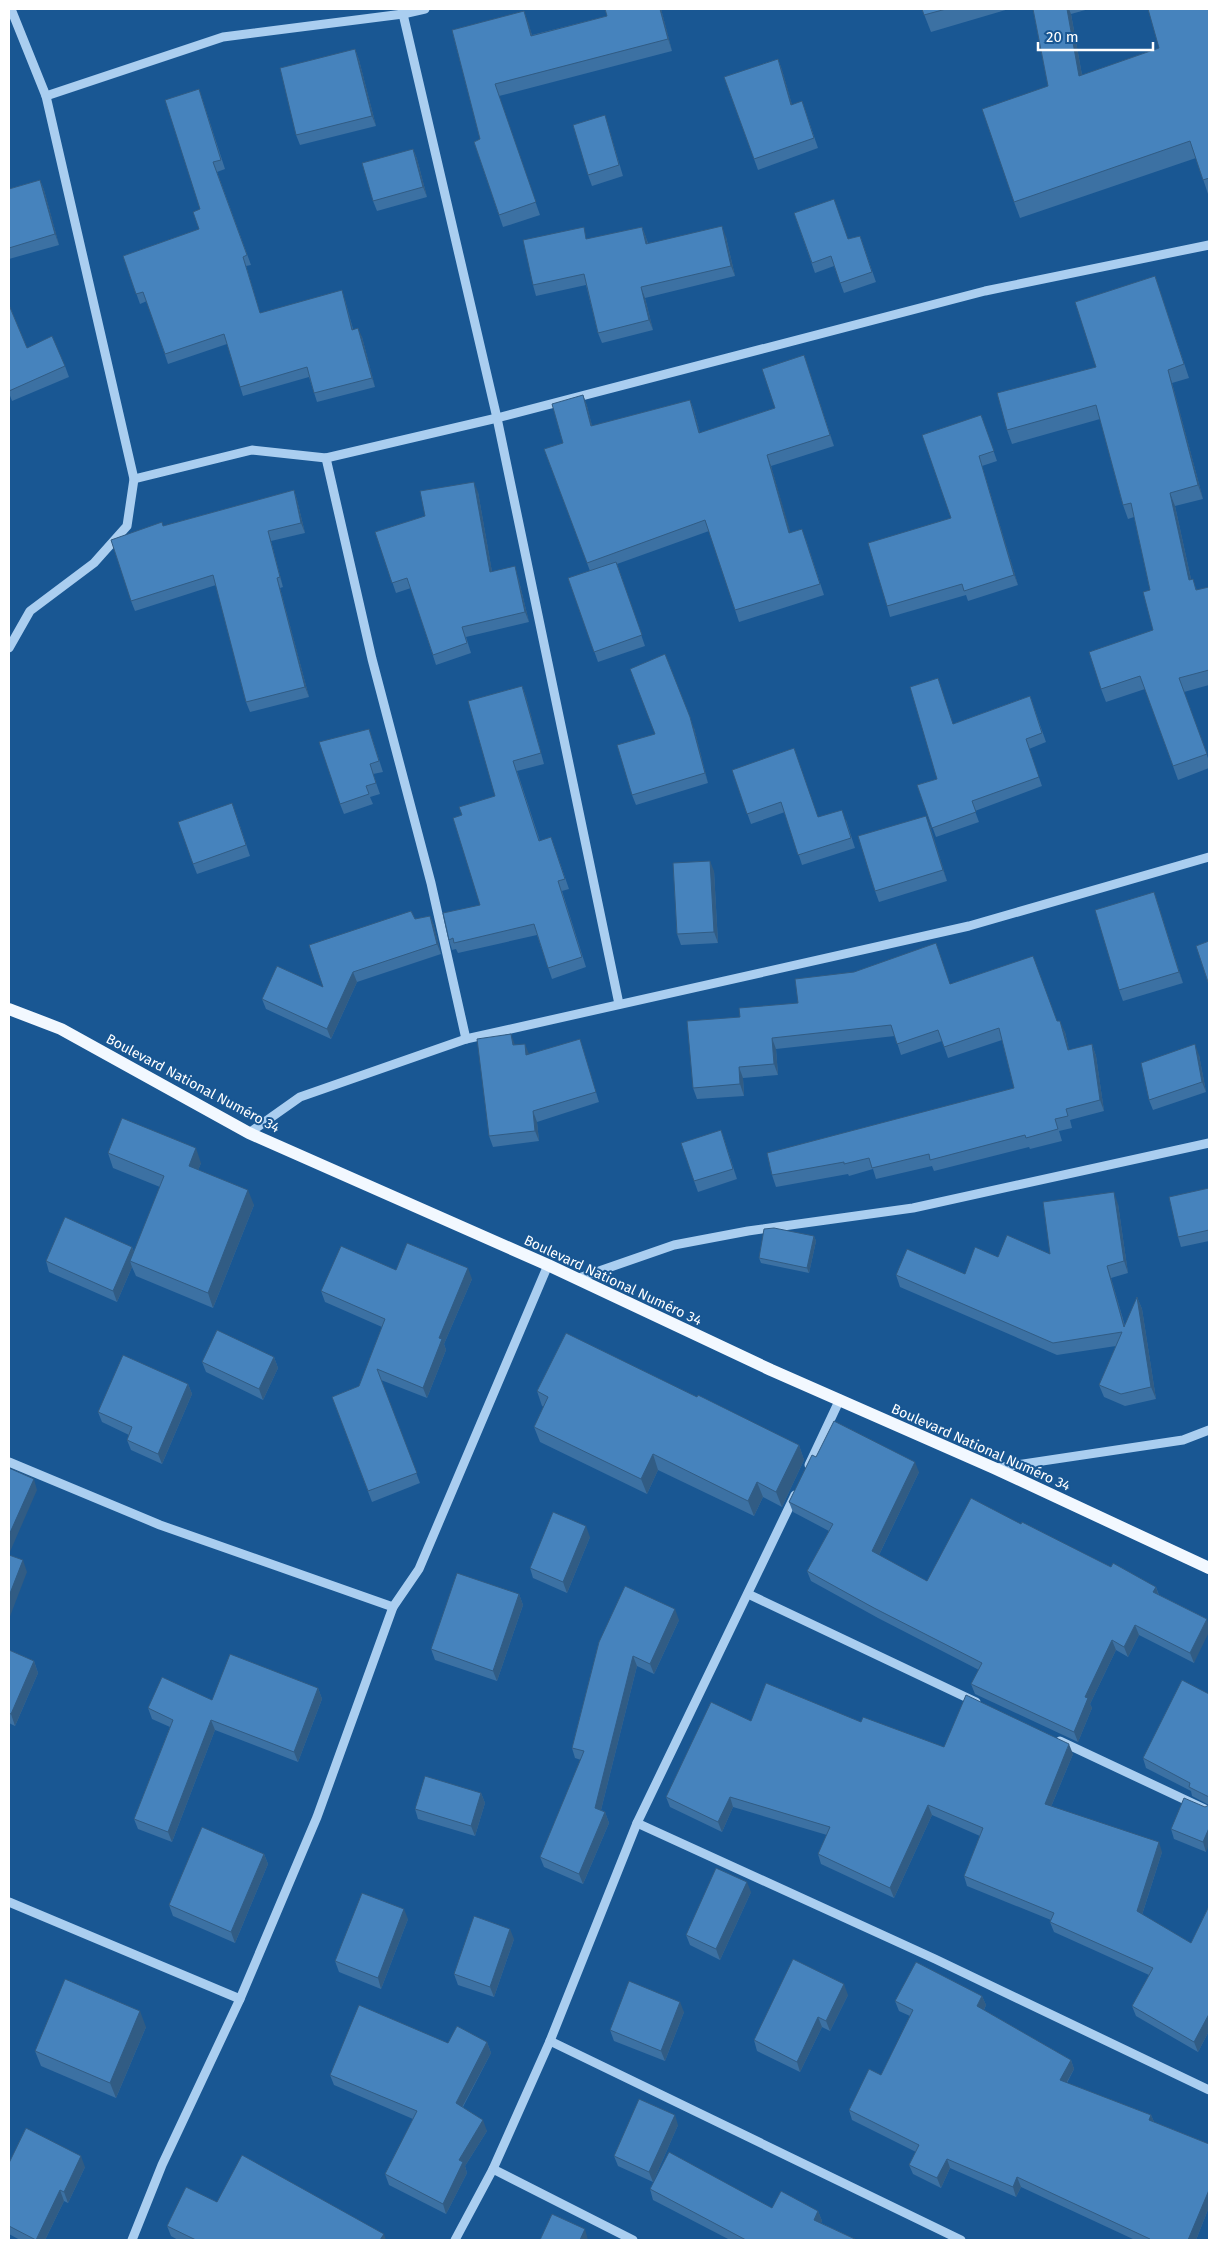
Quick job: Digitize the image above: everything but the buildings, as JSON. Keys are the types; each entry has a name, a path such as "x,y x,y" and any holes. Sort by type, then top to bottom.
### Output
{"main road":[{"name":"Boulevard National Numéro 34","path":"9,1009 61,1029 249,1133 548,1265 771,1370 994,1468 1209,1568"}],"street":[{"path":"9,648 30,611 94,563 127,526 134,479 46,96 11,9"},
{"path":"46,96 222,37 403,14 425,9"},
{"path":"403,14 497,418 619,1004"},
{"path":"134,479 252,450 326,458 497,418 985,291 1209,245"},
{"path":"326,458 372,659 431,884 466,1039"},
{"path":"249,1133 300,1097 466,1039 969,926 1209,857"},
{"path":"576,1279 674,1245 748,1231 913,1208 1209,1142"},
{"path":"132,2240 162,2165 240,1999 317,1816 392,1607 419,1569 548,1265"},
{"path":"807,1470 840,1399"},
{"path":"994,1468 1183,1440 1209,1430"},
{"path":"9,1462 160,1525 392,1607"},
{"path":"455,2240 493,2169 550,2041 637,1823 798,1488"},
{"path":"748,1594 986,1707"},
{"path":"1048,1736 1209,1811"},
{"path":"637,1823 936,1959 1209,2090"},
{"path":"9,1902 240,1999"},
{"path":"550,2041 961,2240"},
{"path":"493,2169 633,2240"}]}
